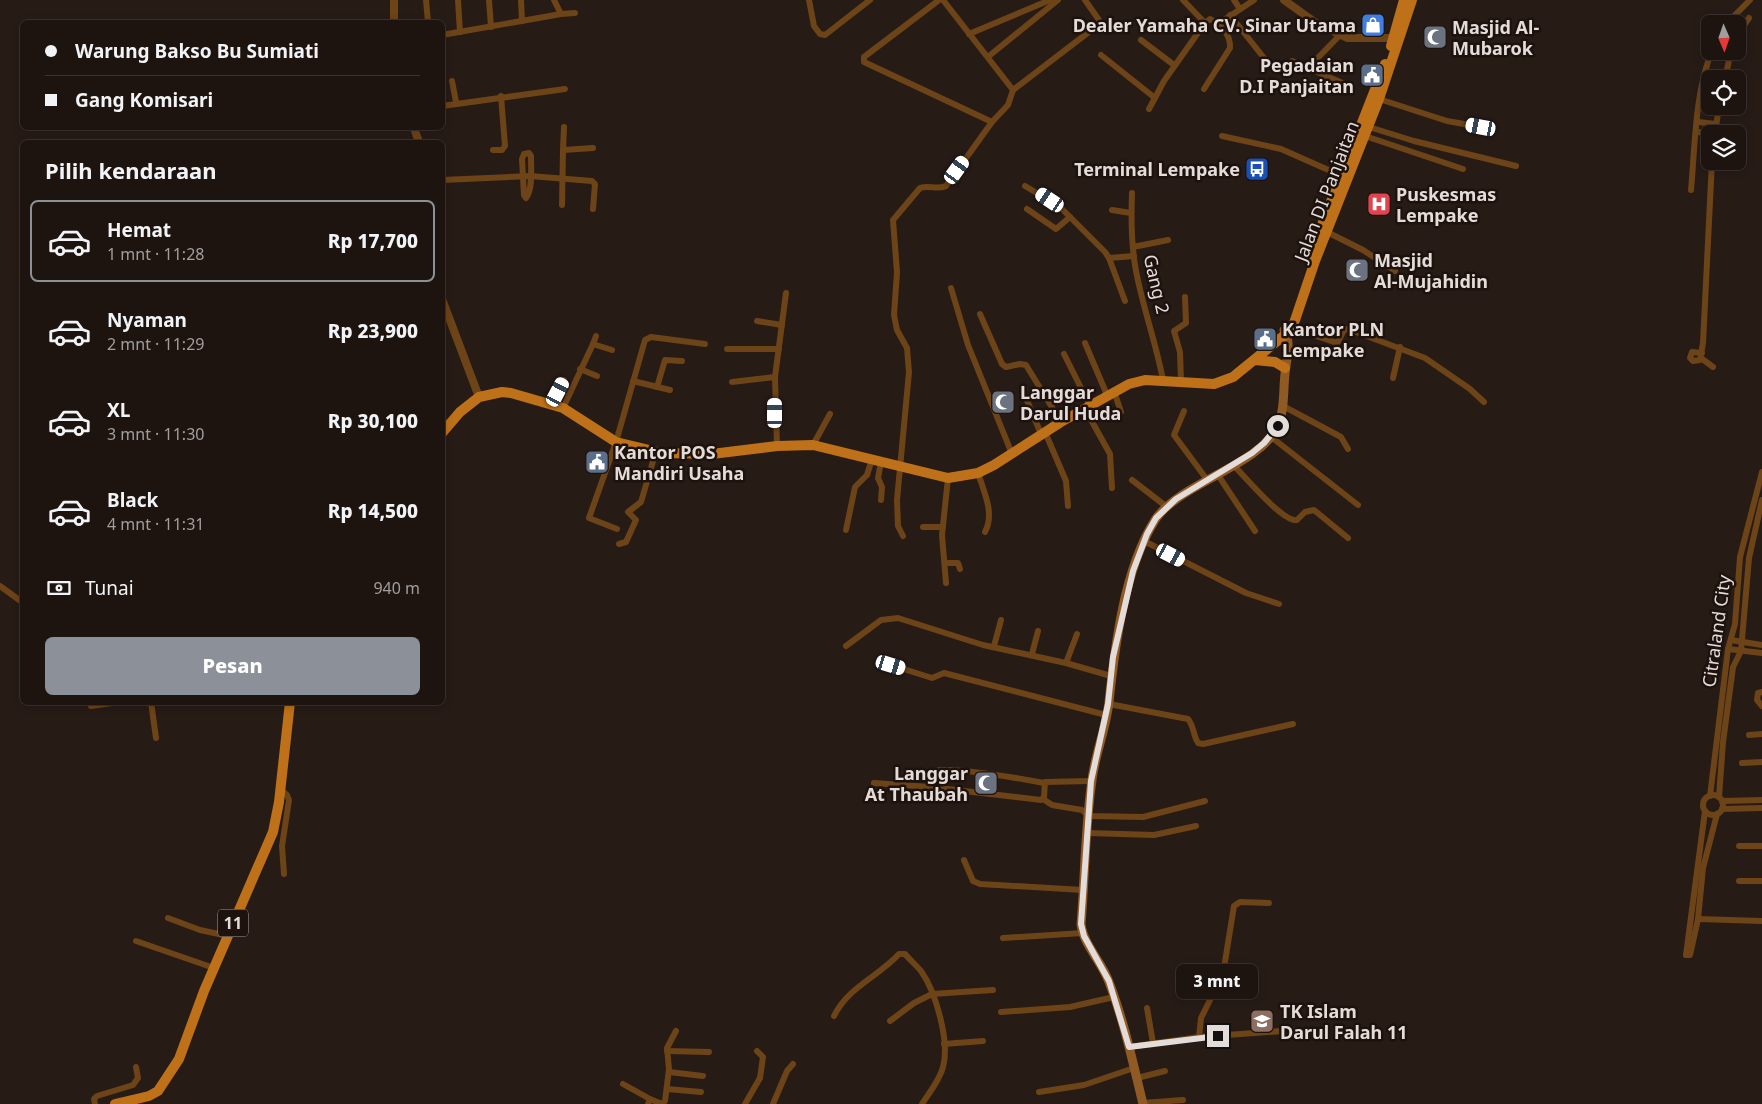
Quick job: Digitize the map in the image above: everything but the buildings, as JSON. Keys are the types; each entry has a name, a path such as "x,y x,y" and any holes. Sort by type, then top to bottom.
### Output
{"highway":[{"path":"445,430 460,412 479,397 502,392 552,403 616,442 656,451 678,454 712,454 778,446 813,445 948,478 978,473 1110,393 1136,382 1163,380 1204,384 1224,382 1255,360 1286,332 1310,258 1342,176 1357,147 1398,38 1404,0"},
{"name":"Jalan DI Panjaitan","path":"1286,332 1327,232 1357,147 1367,131 1412,0"},
{"path":"1255,360 1275,362 1285,368"},
{"name":"11","path":"115,1104 150,1100 164,1084 179,1060 214,968 273,832 281,790 290,705"}],"main road":[{"path":"1143,1104 1114,997 1099,960 1083,933 1081,924 1091,781 1106,715 1121,619 1133,571 1144,541 1156,518 1185,493 1252,453 1278,426 1282,406 1286,332"}],"street":[{"path":"394,0 394,20"},
{"path":"426,0 428,20"},
{"path":"458,0 460,32"},
{"path":"489,0 491,27"},
{"path":"521,0 522,21"},
{"path":"554,0 561,14"},
{"path":"808,0 814,26 820,34 825,34 870,0"},
{"path":"939,0 864,58 864,62 992,122"},
{"path":"943,0 1014,90"},
{"path":"969,34 1050,0"},
{"path":"989,56 1058,0"},
{"path":"903,536 898,520 900,467 909,372 907,348 897,330 894,315 897,272 893,220 920,188 946,186 992,122 1008,105 1014,90 1098,25 1100,20 1085,0"},
{"path":"1183,0 1205,23"},
{"path":"1234,0 1240,8"},
{"path":"1218,24 1254,0"},
{"path":"1284,0 1316,23 1340,36 1355,39 1398,38"},
{"path":"1735,15 1750,0"},
{"path":"445,34 575,13"},
{"path":"1230,15 1268,63"},
{"path":"1746,22 1749,18"},
{"path":"1149,109 1174,65 1210,19 1218,24 1229,38 1230,48 1204,89"},
{"path":"1308,68 1340,36"},
{"path":"1141,40 1174,65"},
{"path":"1100,56 1155,98"},
{"path":"1691,190 1698,122 1705,75 1709,60"},
{"path":"1292,61 1348,84"},
{"path":"452,81 456,102"},
{"path":"445,105 456,102 566,89"},
{"path":"493,150 502,150 505,146 501,96"},
{"path":"1379,99 1447,121 1481,127"},
{"path":"1698,122 1716,124 1718,115"},
{"path":"562,205 564,127"},
{"path":"1367,131 1516,166"},
{"path":"1367,131 1463,169"},
{"path":"1697,132 1701,132"},
{"path":"1222,136 1281,149 1342,176"},
{"path":"563,150 593,148"},
{"path":"1712,170 1708,272 1701,356 1713,367"},
{"path":"445,180 527,176 593,182 593,208"},
{"path":"1025,186 1060,206 1110,258 1125,301"},
{"name":"Gang 2","path":"1132,193 1131,213 1134,256 1163,380"},
{"path":"1026,209 1056,229 1070,216"},
{"path":"1112,210 1131,213"},
{"path":"1327,232 1363,250 1395,271"},
{"path":"1133,247 1168,240"},
{"path":"1110,258 1134,256"},
{"path":"950,288 968,345 1012,454"},
{"path":"778,446 775,377 786,293"},
{"path":"1181,381 1180,352 1174,331 1186,323 1185,297"},
{"path":"445,307 479,397"},
{"path":"980,314 1002,364 1006,367 1023,363 1026,365 1061,422"},
{"path":"757,321 782,326"},
{"path":"1286,332 1338,342 1344,330 1348,329 1400,347 1425,358 1470,389 1484,402"},
{"path":"563,408 596,336"},
{"path":"617,529 589,519 616,442 647,338 705,344"},
{"path":"1085,342 1110,393 1122,412"},
{"path":"593,344 612,350"},
{"path":"1393,378 1400,347"},
{"path":"727,348 779,349"},
{"path":"1064,354 1110,454 1112,488"},
{"path":"657,387 665,360 682,361"},
{"path":"580,369 597,376"},
{"path":"732,382 775,377"},
{"path":"552,403 564,380"},
{"path":"633,381 670,390"},
{"path":"1026,398 1063,472 1068,506"},
{"path":"1282,406 1341,437 1348,449"},
{"path":"1184,411 1174,435 1208,481"},
{"path":"813,445 830,414"},
{"path":"1270,436 1358,505"},
{"path":"619,544 626,542 636,520 636,517 628,512 642,502 656,451"},
{"path":"877,460 878,478 882,487 881,500"},
{"path":"846,530 855,487 867,476 877,460"},
{"path":"1233,465 1262,496 1290,520 1298,520 1306,511 1314,510 1348,538"},
{"name":"Citraland City","path":"1710,796 1728,649 1735,624 1740,557 1761,482 1762,472"},
{"path":"978,473 990,516 989,525 985,532"},
{"path":"1218,475 1255,531"},
{"path":"946,583 946,562 942,542 948,478"},
{"path":"1132,480 1167,507"},
{"name":"Citraland City","path":"1720,799 1723,742 1733,667 1742,651 1749,558 1762,500"},
{"path":"922,527 943,527"},
{"path":"1144,541 1246,593 1279,604"},
{"path":"946,562 958,563 960,569"},
{"path":"0,586 20,601"},
{"path":"846,646 872,625 890,618 908,619 970,641 1032,654 1111,676"},
{"path":"994,646 1000,620"},
{"path":"1032,654 1038,631"},
{"path":"1066,663 1077,634"},
{"path":"1731,640 1743,638 1762,645"},
{"path":"1728,649 1762,653"},
{"path":"891,665 932,678 944,673 1106,715"},
{"path":"1762,692 1758,693 1757,700 1762,706"},
{"path":"1108,704 1188,719 1192,724 1195,739 1198,743 1203,744 1293,724"},
{"path":"91,706 98,705"},
{"path":"152,705 156,738"},
{"path":"1749,735 1762,734"},
{"path":"1742,763 1762,762"},
{"path":"930,786 931,772 934,769 964,771 1044,783 1091,781"},
{"path":"874,783 930,786 1043,799 1052,805 1082,810 1089,816 1148,816 1206,802"},
{"path":"1043,799 1044,783"},
{"path":"281,790 287,795 289,800 282,846 284,874"},
{"path":"1720,799 1720,811 1703,868 1698,919 1690,955 1687,956 1705,812 1703,803 1710,796 1720,799 1762,800"},
{"path":"1705,812 1710,814 1720,811 1762,808"},
{"path":"1088,833 1154,835 1196,826"},
{"path":"1738,846 1762,846"},
{"path":"964,860 973,881 980,884 1083,890"},
{"path":"1739,881 1762,881"},
{"path":"1199,1037 1201,1018 1224,971 1236,904 1269,903"},
{"path":"168,918 200,930 228,936"},
{"path":"1698,919 1762,921"},
{"path":"1003,938 1083,933"},
{"path":"136,941 214,968"},
{"path":"834,1016 839,1006 853,990 899,954 905,954 920,971 932,994 937,1006 944,1044 943,1068 922,1104"},
{"path":"1224,971 1250,978"},
{"path":"890,1021 914,1003 932,994 994,990"},
{"path":"1001,1012 1070,1007 1114,997"},
{"path":"1147,1008 1153,1043"},
{"path":"1129,1047 1199,1037 1296,1030"},
{"path":"623,1084 649,1101 663,1104 669,1072 668,1051 676,1031"},
{"path":"944,1044 983,1041"},
{"path":"668,1051 709,1052"},
{"path":"745,1104 760,1078 763,1057 757,1051"},
{"path":"773,1104 787,1071 793,1064"},
{"path":"95,1104 94,1100 97,1096 133,1085 138,1078 136,1067"},
{"path":"1040,1092 1084,1085 1134,1068"},
{"path":"1137,1078 1165,1071"},
{"path":"669,1072 703,1076"},
{"path":"667,1088 701,1092"},
{"path":"1143,1104 1183,1100"}],"place":[{"name":"Dealer Yamaha CV. Sinar Utama","path":"1373,25"},
{"name":"Masjid Al- Mubarok","path":"1435,37"},
{"name":"Pegadaian D.I Panjaitan","path":"1372,75"},
{"name":"Terminal Lempake","path":"1257,169"},
{"name":"Puskesmas Lempake","path":"1379,204"},
{"name":"Masjid Al-Mujahidin","path":"1357,270"},
{"name":"Kantor PLN Lempake","path":"1265,339"},
{"name":"Langgar Darul Huda","path":"1003,402"},
{"name":"Kantor POS Mandiri Usaha","path":"597,462"},
{"name":"Langgar At Thaubah","path":"986,783"},
{"name":"TK Islam Darul Falah 11","path":"1262,1021"}],"route":[{"path":"1218,1036 1129,1047 1120,1012 1109,981 1081,928 1091,781 1108,704 1117,638 1133,571 1147,534 1156,518 1168,505 1252,453 1264,443 1278,426"}]}
